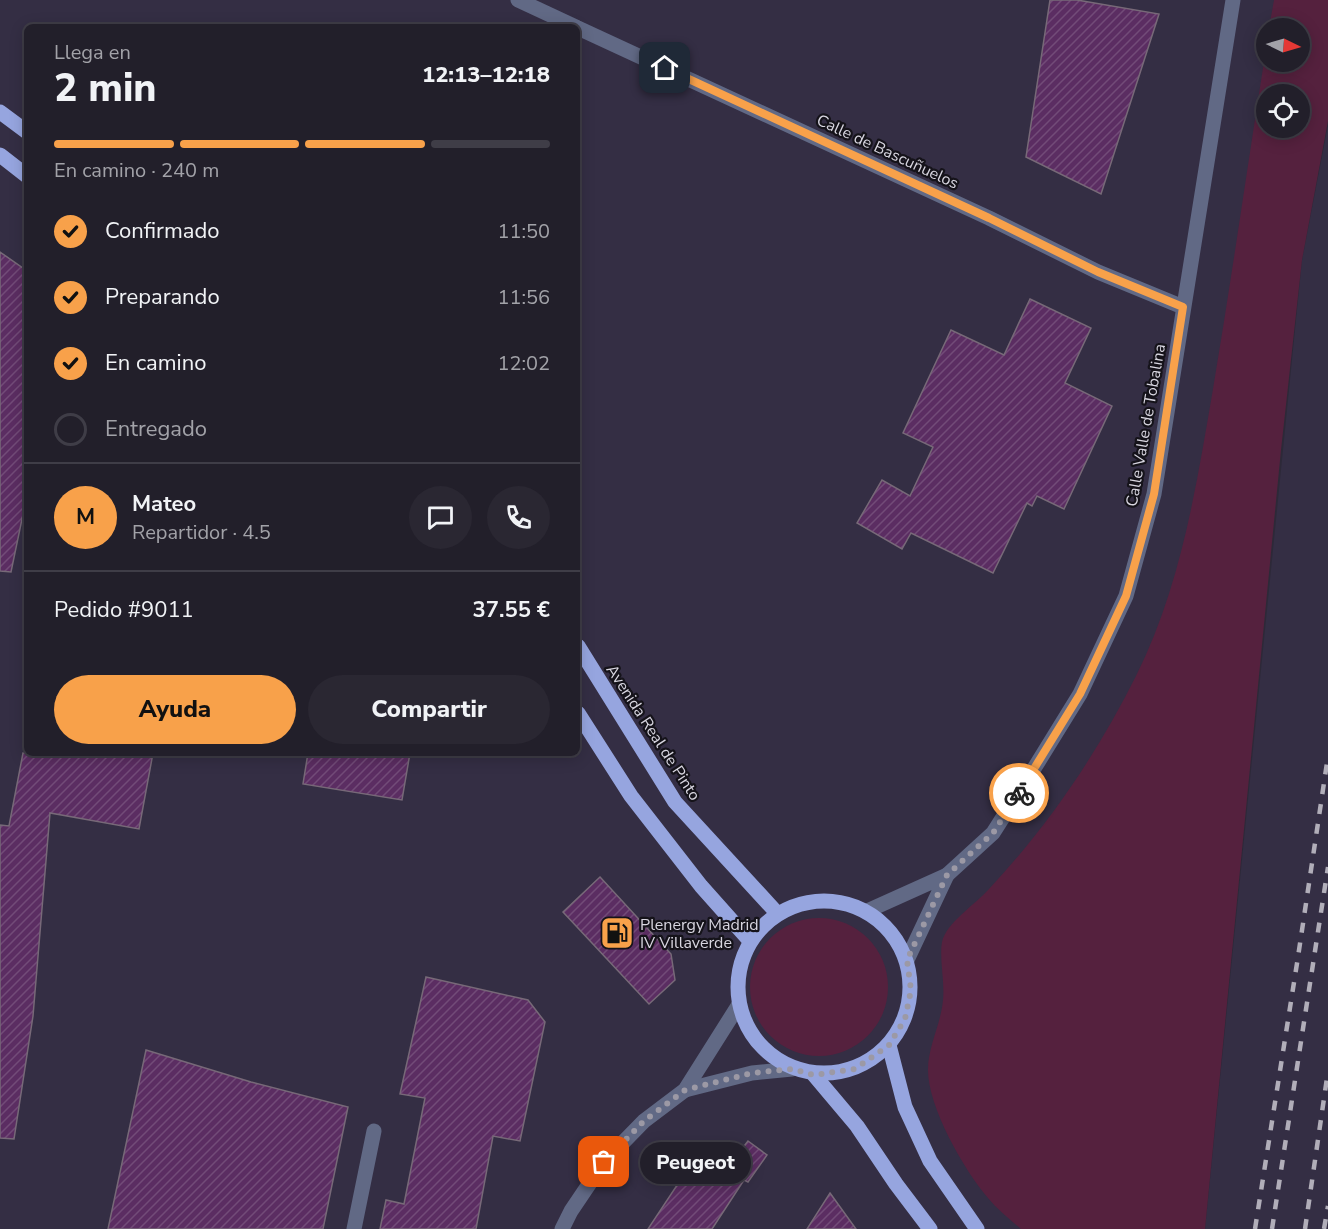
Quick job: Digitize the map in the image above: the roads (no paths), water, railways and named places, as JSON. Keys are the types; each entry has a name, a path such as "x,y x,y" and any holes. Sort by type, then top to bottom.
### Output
{"main road":[{"path":"0,112 24,130"},
{"path":"0,155 24,174"},
{"name":"Avenida Real de Pinto","path":"580,649 675,802 777,913"},
{"path":"580,715 631,796 701,886 750,941"},
{"path":"835,900 867,911 892,932 907,960 911,990 905,1019 889,1045 855,1069 814,1075 792,1069 757,1044 738,1006 737,976 750,941 777,913 800,903 835,900"},
{"path":"889,1045 905,1107 930,1161 976,1229"},
{"path":"814,1075 857,1126 930,1229"}],"street":[{"name":"Calle de Bascuñuelos","path":"518,0 570,24"},
{"name":"Calle Valle de Tobalina","path":"867,911 947,875 993,833 1080,694 1126,596 1154,494 1233,0"},
{"name":"Calle de Bascuñuelos","path":"580,28 989,218 1098,272 1183,307"},
{"name":"Calle Valle de Tobalina","path":"907,960 947,875"},
{"path":"562,1229 571,1211 604,1162 644,1121 685,1090 738,1006"},
{"path":"685,1090 752,1073 792,1069"},
{"path":"354,1229 374,1131"}],"railway":[{"path":"1255,1229 1328,756"},
{"path":"1272,1229 1328,867"},
{"path":"1305,1229 1328,1071"},
{"path":"1324,1229 1328,1206"}],"place":[{"name":"Plenergy Madrid IV Villaverde","path":"617,933"},
{"name":"Peugeot","path":"604,1162"}]}
